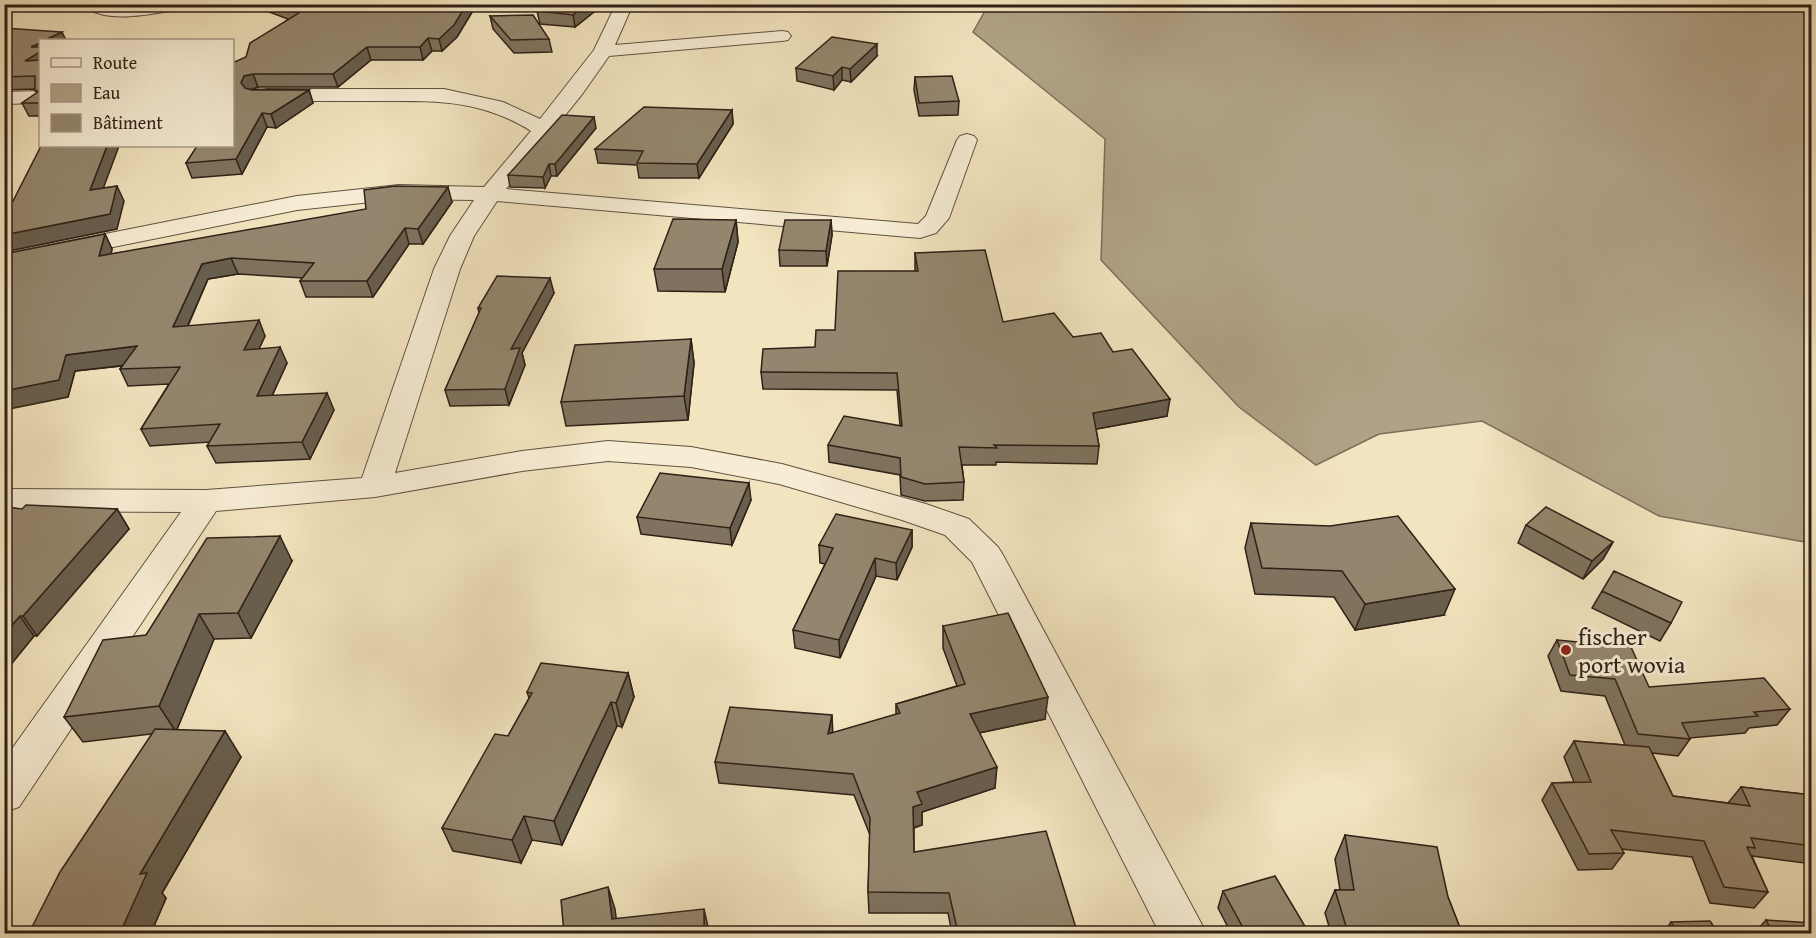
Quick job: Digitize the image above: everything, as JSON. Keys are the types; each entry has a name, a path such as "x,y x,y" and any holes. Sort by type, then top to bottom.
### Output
{"street":[{"path":"91,4 100,10 138,10 181,4"},
{"path":"375,487 447,269 462,236 490,194 576,89 603,51 625,4"},
{"path":"603,51 782,36"},
{"path":"258,95 444,95 468,98 519,114 543,130"},
{"path":"4,99 39,97"},
{"path":"4,262 297,202 399,192 490,194 920,231 928,228 937,218 967,140"},
{"path":"4,500 206,501 375,487 522,461 608,451 691,457 782,474 914,512 957,527 986,555 1184,933"},
{"path":"4,794 206,501"}],"water":[{"path":"989,4 1811,5 1811,543 1659,516 1482,421 1379,434 1316,465 1239,407 1101,260 1105,139 973,32"}],"building":[{"path":"277,4 467,4 454,25 439,39 428,38 420,47 367,47 333,74 244,76 241,83 245,88 252,90 309,90 271,114 262,113 236,159 186,163 196,147 234,147 234,62 246,57 250,43 299,13"},
{"path":"547,4 586,4 573,15 537,11"},
{"path":"533,15 549,39 511,40 490,16"},
{"path":"4,28 62,32 47,39 39,39 39,43 31,47 39,47 39,53 25,61 39,60 39,91 35,91 35,76 4,77"},
{"path":"832,37 877,44 850,69 842,67 833,76 796,68"},
{"path":"952,76 959,101 919,103 915,77"},
{"path":"39,91 39,103 22,103"},
{"path":"644,107 732,110 697,164 637,163 643,151 595,149"},
{"path":"562,115 594,117 555,164 549,164 543,177 508,175"},
{"path":"40,147 107,147 90,190 117,186 110,214 4,235 4,203 13,201"},
{"path":"395,186 448,187 418,229 405,228 367,281 300,281 314,263 231,258 202,264 173,327 259,320 244,350 280,347 257,396 327,393 302,442 207,446 220,424 141,429 180,367 120,369 137,346 66,355 59,380 4,391 4,254 105,234 99,256 366,209 364,190"},
{"path":"673,219 736,220 722,269 654,269"},
{"path":"785,220 831,220 826,251 779,250"},
{"path":"985,250 1003,322 1054,313 1073,337 1101,333 1113,352 1132,349 1170,399 1093,413 1099,446 959,447 964,482 925,484 901,477 900,458 828,445 844,416 902,426 897,373 761,372 763,349 815,347 816,330 835,330 838,271 918,271 915,253"},
{"path":"497,276 550,278 511,349 520,348 505,389 445,390 481,308 478,308"},
{"path":"691,339 684,396 561,402 575,345"},
{"path":"660,473 749,483 730,528 637,517"},
{"path":"26,505 117,509 23,616 20,616 4,634 4,507 22,509"},
{"path":"1546,507 1613,542 1592,561 1526,525"},
{"path":"836,514 912,530 896,563 875,558 839,640 793,630 833,548 819,545"},
{"path":"1398,516 1455,589 1365,604 1342,571 1262,568 1251,523 1330,526"},
{"path":"280,536 238,613 199,614 159,706 64,717 103,640 146,635 207,538"},
{"path":"1614,571 1682,602 1671,623 1602,591"},
{"path":"1008,613 1048,697 970,714 997,767 917,792 922,804 913,807 914,852 1046,831 1076,928 1043,933 958,933 949,893 868,892 870,818 853,774 715,762 730,707 832,715 828,734 900,713 896,704 965,684 943,626"},
{"path":"1557,640 1631,647 1649,687 1764,678 1790,709 1754,712 1758,716 1682,723 1690,739 1638,734 1615,679 1570,675"},
{"path":"541,663 628,673 616,703 611,702 554,821 524,816 512,840 442,828 495,734 508,736 532,693 527,692"},
{"path":"155,729 225,731 140,874 147,873 120,933 29,933 60,872"},
{"path":"1574,741 1649,747 1673,796 1750,806 1741,787 1812,795 1812,846 1751,838 1755,848 1747,847 1768,892 1724,887 1704,841 1611,830 1624,853 1589,854 1552,783 1591,782"},
{"path":"1345,835 1437,847 1448,897 1462,933 1348,933 1335,890 1354,890"},
{"path":"1275,876 1309,933 1246,933 1223,891"},
{"path":"608,887 612,919 704,909 704,933 564,933 561,900"},
{"path":"1766,920 1812,923 1812,933 1773,933"},
{"path":"1710,921 1718,933 1592,933 1589,927 1677,932 1671,922"}],"place":[{"name":"fischer port wovia","path":"1566,650"}]}
